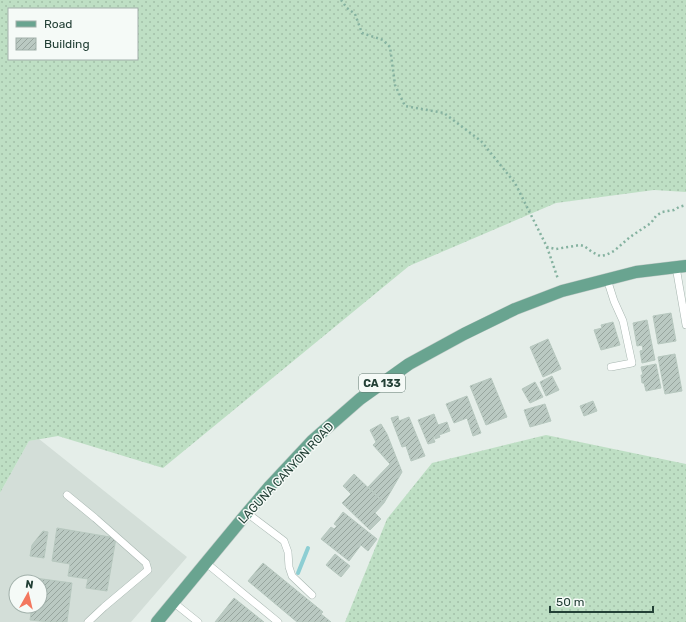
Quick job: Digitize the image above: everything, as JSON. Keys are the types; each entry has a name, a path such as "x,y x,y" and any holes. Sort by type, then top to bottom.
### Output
{"main road":[{"name":"LAGUNA CANYON ROAD","path":"157,622 247,513 312,442 360,399 409,364 464,334 515,309 562,291 636,272 681,267"}],"lane":[{"path":"681,267 686,325"},
{"path":"607,279 614,301 623,321 632,363 611,367"},
{"path":"67,496 95,518 146,563 148,570 88,622"},
{"path":"247,513 284,541 288,552 289,567 292,576 312,595"},
{"path":"205,562 278,622"},
{"path":"173,602 198,622"}],"path":[{"path":"341,0 347,8 355,14 362,34 383,40 390,47 395,85 405,106 444,113 481,141 515,183 547,247 562,291"},
{"path":"547,247 556,249 580,245 600,256 606,255 614,251 634,234 651,223 656,216 662,212 674,210 686,205"}],"shaded area":[{"path":"39,439 187,557 131,622 0,622 0,493 29,441"}],"green space":[{"path":"0,0 686,0 686,192 654,190 556,203 409,266 163,468 58,436 29,441 0,493"},
{"path":"546,435 686,464 686,622 345,622 387,519 432,463"}],"building":[{"path":"671,313 676,341 658,344 653,316"},
{"path":"647,320 655,360 642,363 640,351 643,350 642,345 637,346 633,323"},
{"path":"613,322 620,345 601,350 594,330 602,328 601,325"},
{"path":"548,339 561,369 543,377 530,347"},
{"path":"675,354 682,391 665,394 658,357"},
{"path":"656,364 661,388 646,391 644,383 642,383 641,375 643,375 641,367"},
{"path":"552,376 559,390 546,396 540,382"},
{"path":"491,378 507,417 486,425 470,386"},
{"path":"535,382 543,397 530,403 522,389"},
{"path":"467,396 481,433 473,436 467,418 454,423 446,404"},
{"path":"593,401 597,411 584,416 580,406"},
{"path":"545,404 551,421 530,427 524,410"},
{"path":"434,414 438,425 447,422 450,431 439,435 440,437 435,439 435,437 433,437 435,442 428,444 418,420"},
{"path":"398,416 399,421 409,417 425,456 411,461 406,446 402,447 391,418"},
{"path":"381,424 387,434 402,472 384,503 368,487 390,464 373,445 376,442 370,430"},
{"path":"354,474 384,503 375,513 381,519 370,530 342,503 351,494 343,486"},
{"path":"343,512 377,539 368,551 361,545 349,561 321,539 331,527 334,529 337,526 334,524"},
{"path":"57,528 116,538 107,591 86,588 88,579 68,576 70,564 52,561"},
{"path":"43,531 48,532 44,558 30,556 32,545"},
{"path":"335,554 350,566 341,577 326,565"},
{"path":"263,563 323,612 321,614 331,622 297,622 248,581"},
{"path":"48,580 72,583 67,622 30,620 31,614 48,614"},
{"path":"234,598 264,622 215,622"}],"waterway":[{"path":"298,573 308,548"}]}
